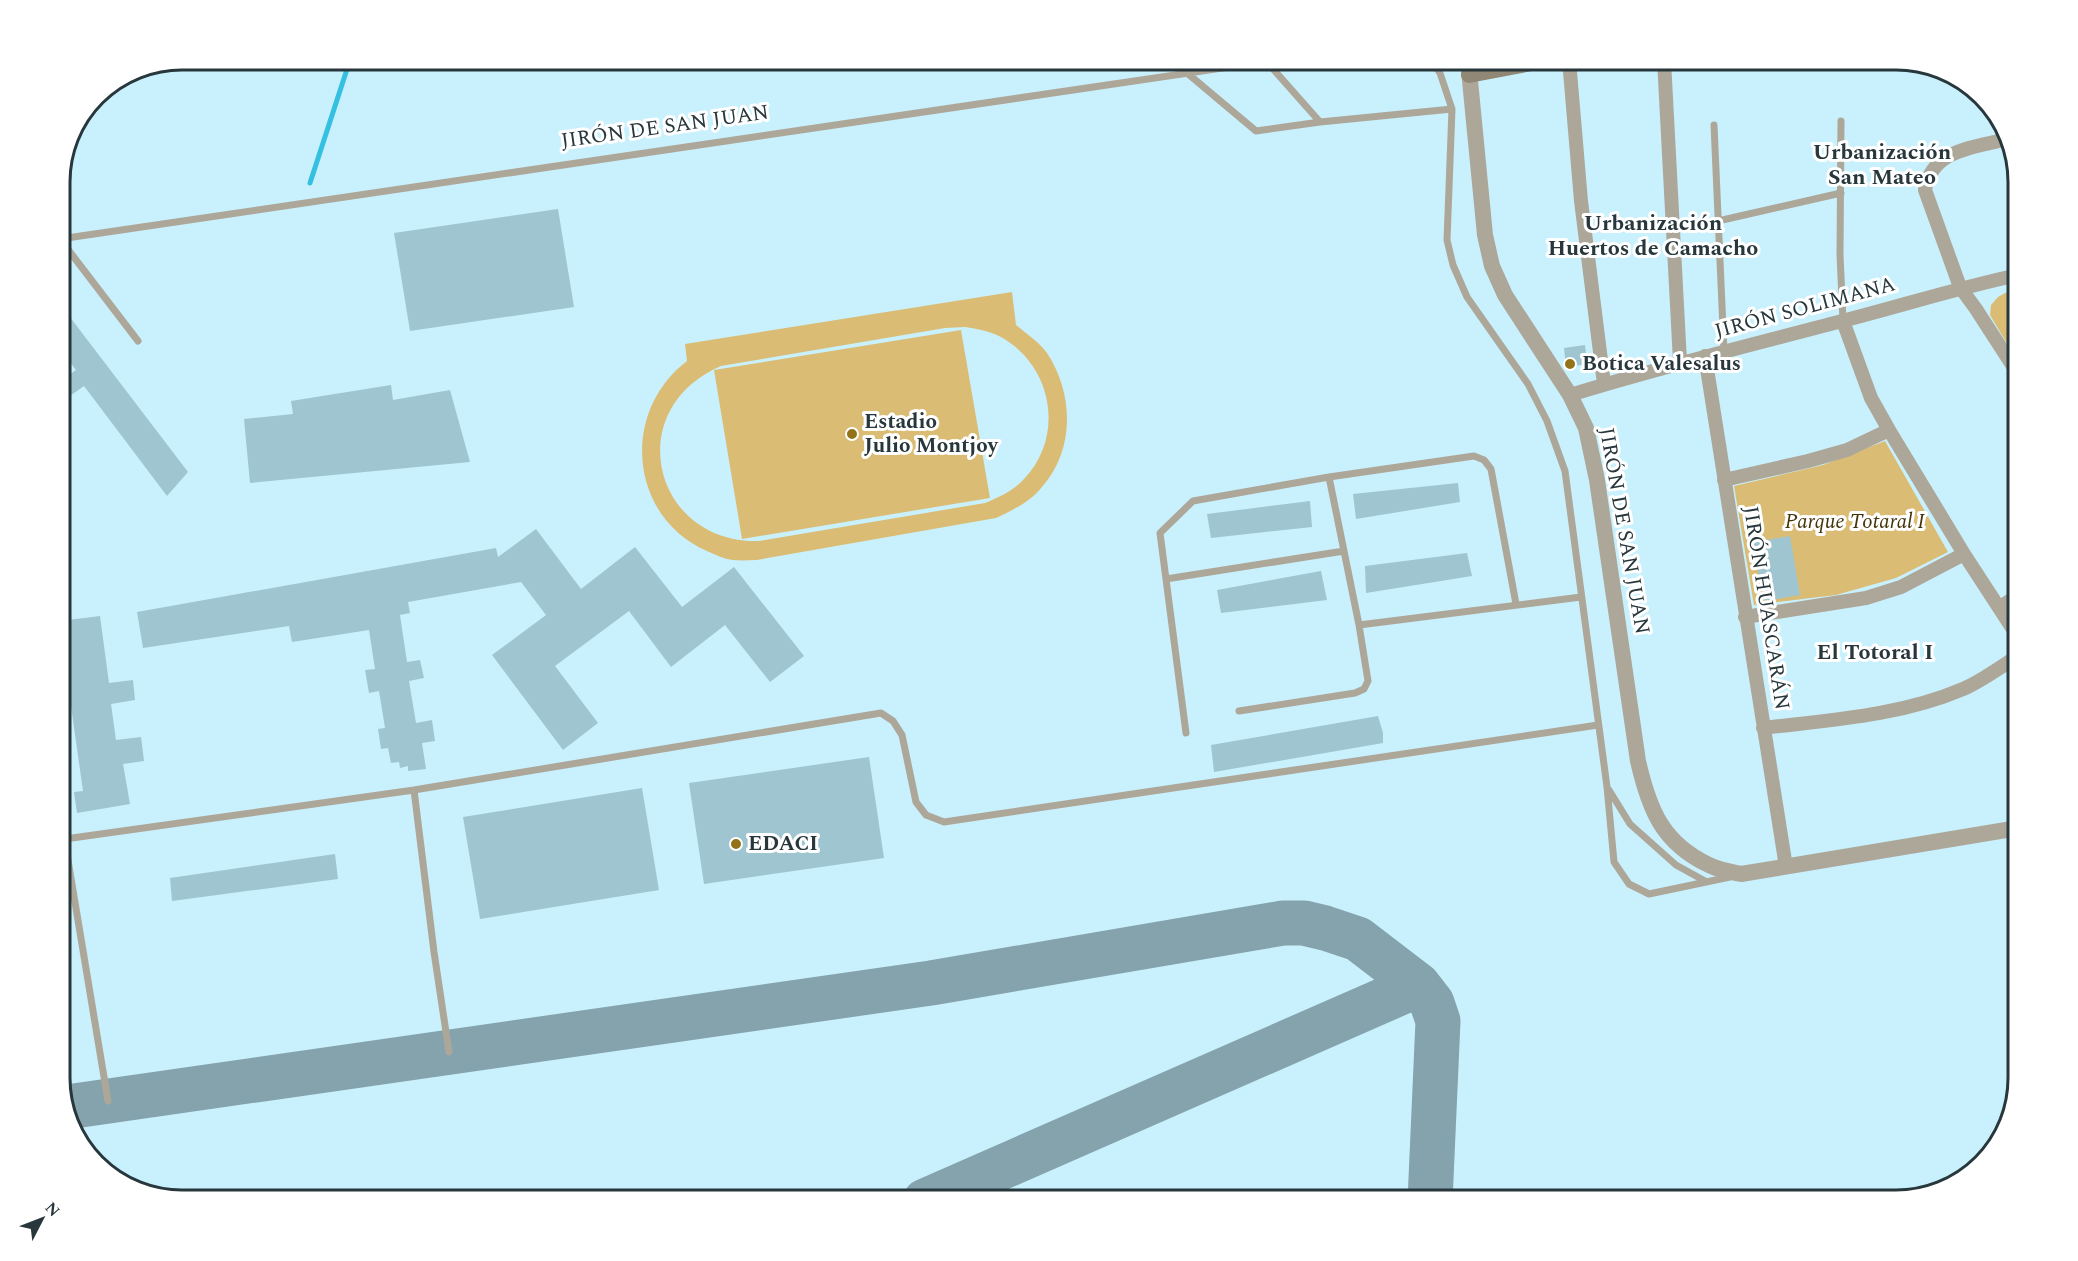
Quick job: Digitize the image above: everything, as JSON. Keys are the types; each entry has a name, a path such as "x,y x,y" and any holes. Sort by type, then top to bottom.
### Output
{"street":[{"name":"JIRÓN DE SAN JUAN","path":"1469,70 1485,236 1492,266 1505,295 1570,395 1586,428 1597,480 1638,761 1646,796 1660,826 1685,851 1711,866 1741,874"},
{"path":"1570,70 1581,201 1604,384"},
{"path":"1665,70 1680,362"},
{"path":"1999,140 1949,154 1934,165 1927,177 1925,190 1960,287 2007,357"},
{"name":"JIRÓN SOLIMANA","path":"1570,395 1680,362 1843,321 1960,287 2007,277"},
{"path":"1843,321 1871,398 1964,554 2007,621"},
{"name":"JIRÓN HUASCARÁN","path":"1705,356 1786,867"},
{"path":"1724,480 1838,453 1889,430"},
{"path":"1745,617 1866,598 1902,587 1964,554"},
{"path":"1998,606 2007,600"},
{"path":"1763,728 1896,711 1930,702 1965,689 2008,663"},
{"path":"1741,874 2008,830"}],"lane":[{"name":"JIRÓN DE SAN JUAN","path":"71,237 1209,70"},
{"path":"1273,70 1320,122"},
{"path":"1438,70 1452,109 1448,240 1453,266 1467,297 1528,384 1547,421 1564,471 1607,787 1614,862 1629,884 1649,894 1741,874"},
{"path":"1187,73 1256,131 1320,122 1452,109"},
{"path":"1841,121 1840,255 1843,321"},
{"path":"1714,125 1724,351"},
{"path":"1718,221 1841,193"},
{"path":"71,253 138,341"},
{"path":"1186,732 1160,533 1193,501 1329,477 1474,456 1484,460 1491,469 1516,604"},
{"path":"1239,711 1355,693 1364,689 1368,681 1329,477"},
{"path":"1166,579 1344,551"},
{"path":"1359,625 1581,597"},
{"path":"71,838 414,790 881,713 893,721 902,735 916,802 926,815 944,822 1598,726"},
{"path":"1607,787 1630,824 1676,865 1706,882"},
{"path":"414,790 449,1052"},
{"path":"71,876 108,1101"}],"green space":[{"path":"1012,292 1016,325 1047,353 1056,369 1066,404 1065,439 1053,472 1042,487 1027,501 996,518 757,560 726,559 707,551 681,535 662,514 649,489 643,462 643,435 651,407 665,382 687,361 685,344","holes":["965,327 997,335 1019,350 1032,365 1042,383 1047,403 1048,423 1045,443 1037,462 1024,479 1006,493 985,503 759,541 723,536 694,521 674,498 662,471 661,441 669,412 689,386 721,366 945,328"]},
{"path":"2007,292 2007,344 1990,315 1991,305 1998,297"},
{"name":"Estadio Julio Montjoy","path":"961,330 990,498 742,539 714,370"},
{"name":"Parque Totaral I","path":"1885,441 1948,552 1896,578 1836,595 1754,605 1734,486 1823,465"}],"building":[{"path":"558,209 574,307 410,331 394,233"},
{"path":"71,318 188,472 167,496 84,386 71,395 71,373 76,370 71,363"},
{"path":"1585,345 1587,364 1566,367 1564,348"},
{"path":"391,385 393,400 450,390 470,462 250,483 244,419 293,414 291,401"},
{"path":"1458,483 1460,502 1356,519 1353,494"},
{"path":"1310,501 1312,527 1211,538 1207,514"},
{"path":"536,529 581,589 635,547 682,607 734,567 804,656 770,682 725,625 671,667 629,611 555,666 598,723 563,750 492,655 546,615 521,582 408,602 410,613 400,615 407,662 420,660 424,678 409,681 416,723 432,720 435,741 422,743 426,769 408,771 408,766 400,768 399,762 391,763 388,748 381,749 378,729 385,728 379,691 369,693 365,670 375,669 369,630 292,642 289,626 143,648 137,612 496,548 498,557"},
{"path":"1790,536 1800,595 1765,601 1754,542"},
{"path":"1467,553 1472,576 1366,593 1365,566"},
{"path":"1321,571 1327,600 1221,613 1217,590"},
{"path":"100,616 109,683 133,680 135,700 111,704 116,740 141,737 144,761 123,764 130,804 77,813 74,792 83,791 71,706 71,620"},
{"path":"1378,716 1383,733 1383,743 1214,772 1211,745"},
{"path":"869,757 884,858 704,884 689,783"},
{"path":"642,788 659,890 480,919 463,817"},
{"path":"335,854 338,879 172,901 170,878"}],"waterway":[{"path":"310,183 347,70"}],"taxiway":[{"path":"74,1106 931,983 1283,923 1304,923 1358,939 1418,985 1432,1003 1438,1021 1430,1190"},
{"path":"950,1190 1418,985"}],"place":[{"name":"Botica Valesalus","path":"1570,364"},
{"name":"Estadio Julio Montjoy","path":"852,434"},
{"name":"EDACI","path":"736,844"}],"district":[{"name":"Urbanización San Mateo","path":"1882,164"},
{"name":"Urbanización Huertos de Camacho","path":"1653,236"},
{"name":"El Totoral I","path":"1875,652"}]}
